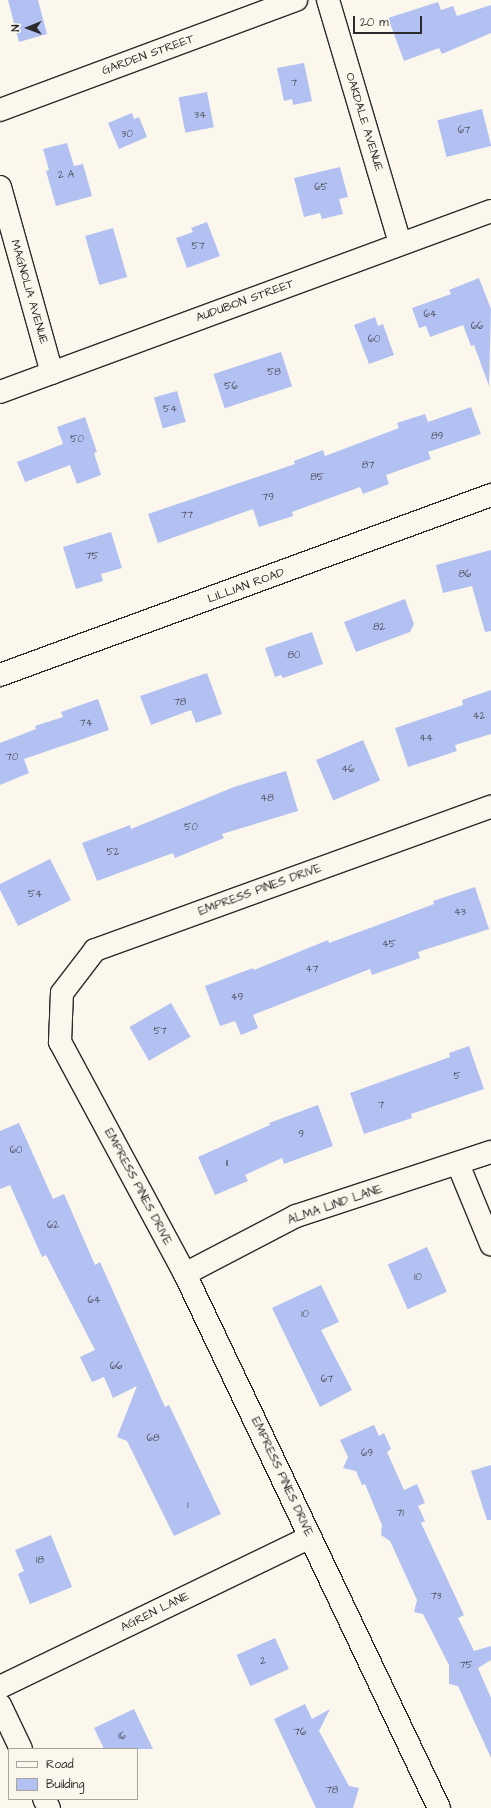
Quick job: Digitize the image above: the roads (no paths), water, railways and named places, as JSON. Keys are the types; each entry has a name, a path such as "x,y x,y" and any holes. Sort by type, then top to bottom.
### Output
{"street":[{"name":"GARDEN STREET","path":"0,110 296,0"},
{"name":"OAKDALE AVENUE","path":"328,0 400,243"},
{"name":"MAGNOLIA AVENUE","path":"0,187 52,373"},
{"name":"AUDUBON STREET","path":"0,392 400,243 491,211"},
{"name":"LILLIAN ROAD","path":"0,675 491,495"},
{"name":"EMPRESS PINES DRIVE","path":"439,1808 185,1274 60,1042 62,993 95,950 491,807"},
{"name":"ALMA LIND LANE","path":"185,1274 296,1216 491,1152"},
{"path":"458,1164 491,1244"},
{"name":"AGREN LANE","path":"0,1687 310,1537"},
{"path":"0,1704 21,1748"}]}
